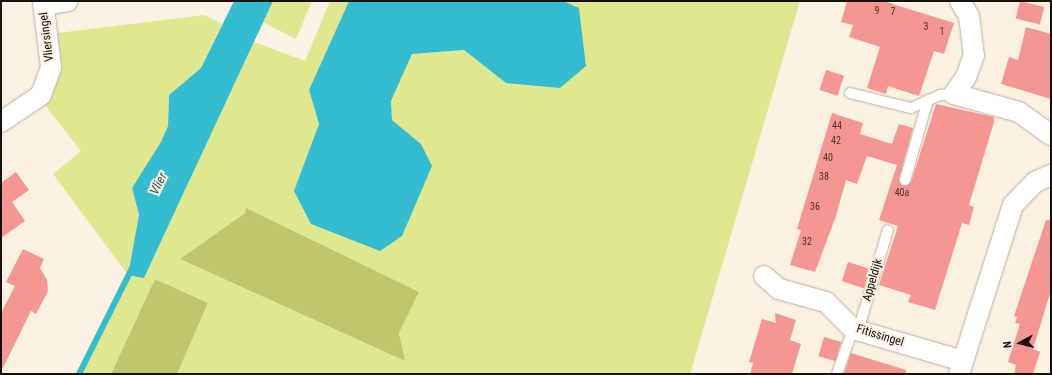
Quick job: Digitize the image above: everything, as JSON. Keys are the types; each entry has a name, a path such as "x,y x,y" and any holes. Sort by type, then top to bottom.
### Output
{"street":[{"path":"43,3 68,1"},
{"path":"959,1 969,16 974,54 966,77 954,94 1019,112 1051,135"},
{"name":"Vliersingel","path":"1,122 41,95 51,67 43,3"},
{"name":"Fitissingel","path":"764,276 779,289 826,302 856,330 961,368 1013,205 1035,182 1051,175"}],"lane":[{"path":"850,93 911,108 940,95 954,94"},
{"path":"905,180 928,100"},
{"name":"Appeldijk","path":"837,374 856,330 888,230"}],"green space":[{"path":"273,1 312,1 296,39 263,22"},
{"path":"330,1 349,1 309,90 319,124 294,192 421,144 392,120 391,101 412,54 464,50 506,83 586,66 579,8 563,1 800,1 690,374 177,374 208,303 155,279 111,374 82,374 128,275 53,174 81,151 41,100 53,88 60,74 58,33 204,15 222,24 201,68 169,95 168,126 161,142 132,188 139,215 128,274 144,278 254,42 305,61","holes":["245,213 419,292 399,333 405,361 180,259"]},
{"path":"246,208 419,292 399,333 405,361 180,259 245,213"},
{"path":"155,279 208,303 177,374 111,374"}],"water":[{"path":"234,1 273,1 144,278 128,275 139,215 132,188 161,142 168,126 169,95 201,68"},
{"path":"349,1 563,1 579,8 586,66 560,88 506,83 464,50 412,54 391,101 392,120 421,144 432,166 402,236 380,251 311,224 294,191 319,124 309,90"}],"building":[{"path":"847,1 883,1 954,23 944,54 934,51 919,96 888,86 886,94 867,88 880,47 849,37 853,25 841,22"},
{"path":"1020,1 1044,7 1040,25 1016,18"},
{"path":"1026,27 1051,34 1051,99 1001,84 1009,57 1018,60"},
{"path":"826,70 844,76 838,96 820,90"},
{"path":"936,104 994,117 994,122 969,205 974,207 969,225 962,223 935,310 908,302 911,295 879,285 898,226 879,220 897,165 867,156 857,184 846,180 836,216 815,272 790,265 801,230 797,229 832,113 863,123 860,134 892,144 899,124 913,128 899,179 901,185 906,186 911,182"},
{"path":"16,172 29,190 12,202 25,221 1,238 1,183"},
{"path":"1046,220 1051,220 1051,290 1033,349 1040,352 1033,374 1014,374 1016,365 1008,362 1020,324 1015,323 1017,317 1014,316"},
{"path":"23,249 44,259 40,268 47,280 48,291 36,314 31,311 1,372 1,313 15,286 6,282"},
{"path":"848,262 870,269 864,288 842,281"},
{"path":"775,313 796,320 790,340 801,344 792,374 750,374 753,363 749,362 762,319 776,323"},
{"path":"824,337 841,342 836,361 818,356"},
{"path":"851,353 906,370 906,374 844,374"}],"waterway":[{"name":"Vlier","path":"79,374 132,268"}]}
